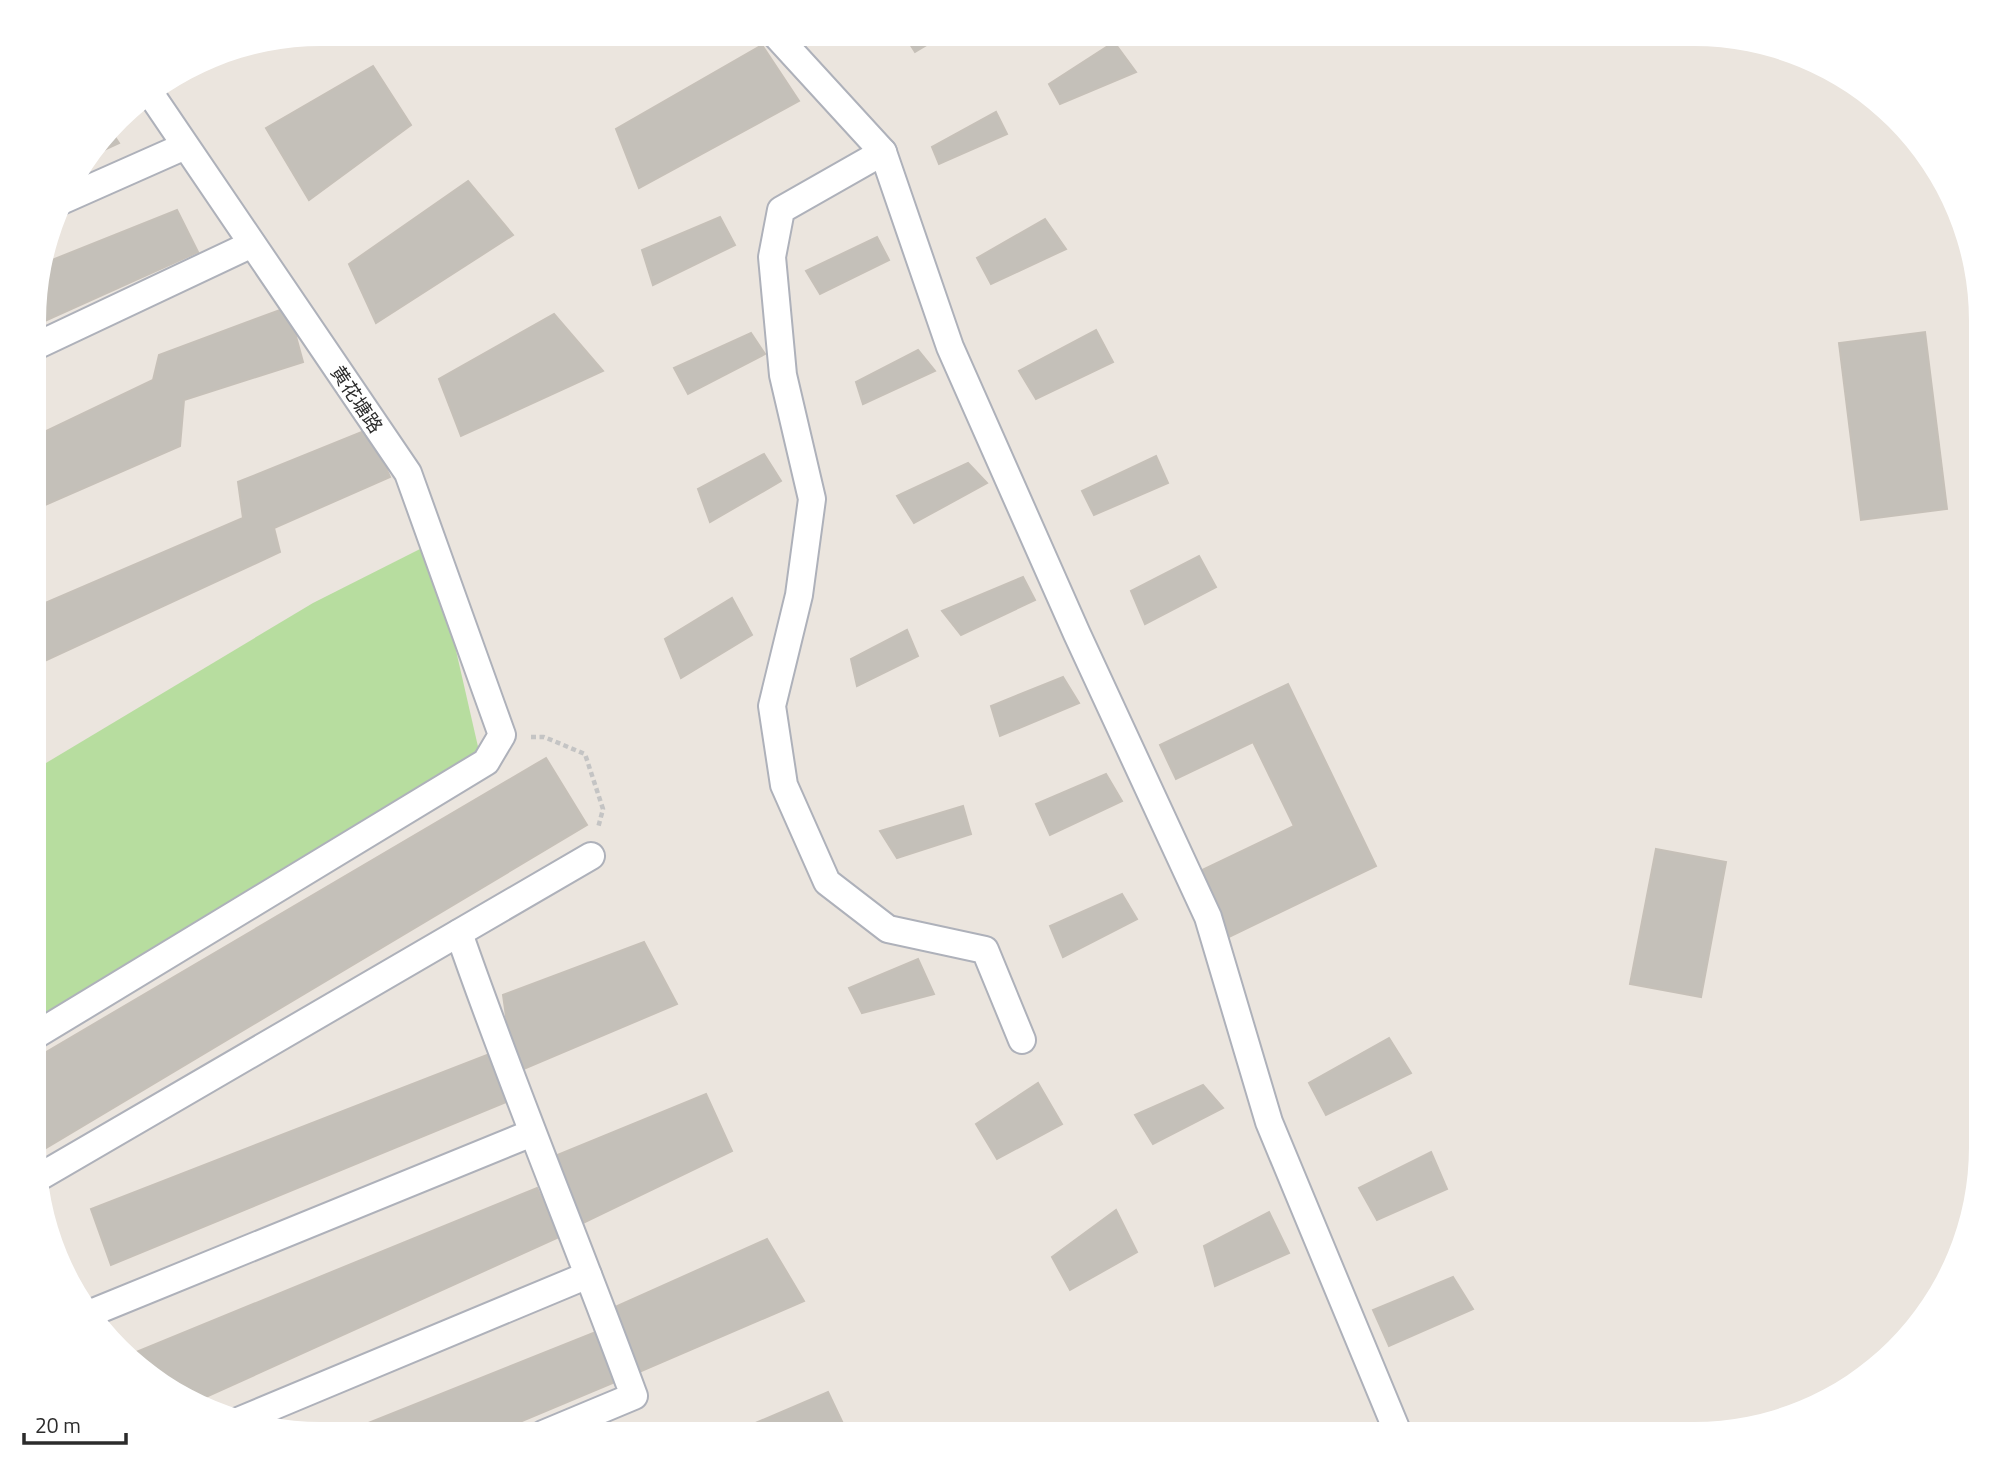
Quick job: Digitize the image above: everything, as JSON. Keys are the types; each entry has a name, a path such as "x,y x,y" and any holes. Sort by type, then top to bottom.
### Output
{"street":[{"path":"786,46 883,152 950,347 1077,634 1208,916 1269,1122 1393,1422"},
{"name":"黄花塘路","path":"155,101 408,473 502,735"},
{"path":"76,194 185,146"},
{"path":"883,152 781,210 772,257 783,375 812,499 799,594 772,706 784,785 827,883 888,929 985,950 1023,1040"},
{"path":"46,341 252,244"},
{"path":"46,1029 486,762 502,735"},
{"path":"47,1173 591,856"},
{"path":"459,933 495,1039 634,1396 572,1422"},
{"path":"99,1310 532,1133"},
{"path":"255,1414 588,1275"}],"path":[{"path":"502,735 544,737 585,754 603,809 591,856"}],"green space":[{"path":"422,548 441,585 479,751 46,1016 46,763 313,603"}],"building":[{"path":"760,46 799,101 639,188 616,129"},
{"path":"911,46 925,46 915,52"},
{"path":"1108,46 1117,46 1136,72 1060,104 1049,84"},
{"path":"373,66 411,125 309,200 266,128"},
{"path":"996,112 1007,134 939,164 932,147"},
{"path":"115,138 119,143 105,149"},
{"path":"468,181 513,235 376,323 349,264"},
{"path":"177,210 198,252 46,320 53,260"},
{"path":"720,217 735,245 653,285 642,250"},
{"path":"1045,219 1066,249 991,284 977,258"},
{"path":"877,237 889,260 820,294 806,271"},
{"path":"288,307 303,362 184,400 180,446 46,505 46,431 153,380 159,355"},
{"path":"554,314 603,371 461,436 439,379"},
{"path":"1096,330 1113,362 1036,399 1019,371"},
{"path":"1925,332 1947,509 1861,520 1839,343"},
{"path":"751,333 765,354 688,394 674,368"},
{"path":"918,350 935,371 863,404 856,382"},
{"path":"369,429 390,477 274,528 280,552 46,660 46,603 243,518 238,482"},
{"path":"764,454 781,481 710,522 698,489"},
{"path":"1156,456 1168,483 1094,515 1082,491"},
{"path":"968,463 987,483 914,523 897,496"},
{"path":"1199,556 1216,587 1145,624 1131,591"},
{"path":"1023,577 1035,600 961,635 942,611"},
{"path":"732,598 752,635 681,678 665,639"},
{"path":"907,630 918,656 857,686 851,659"},
{"path":"1063,677 1079,703 1000,736 991,706"},
{"path":"1288,684 1376,866 1227,938 1196,873 1294,826 1253,742 1176,779 1160,745"},
{"path":"546,758 587,825 46,1148 46,1052"},
{"path":"1106,774 1122,801 1050,835 1036,804"},
{"path":"963,806 971,834 897,858 880,831"},
{"path":"1656,849 1726,862 1701,997 1630,984"},
{"path":"1122,894 1137,919 1063,957 1050,926"},
{"path":"644,942 677,1004 514,1073 503,995"},
{"path":"918,959 934,994 862,1013 849,988"},
{"path":"1389,1038 1411,1073 1326,1115 1309,1083"},
{"path":"492,1053 511,1100 111,1265 91,1209"},
{"path":"1038,1083 1062,1124 997,1159 976,1124"},
{"path":"1203,1085 1223,1108 1153,1144 1135,1115"},
{"path":"706,1094 732,1151 579,1225 550,1158"},
{"path":"1431,1152 1447,1189 1377,1220 1359,1188"},
{"path":"537,1188 559,1237 206,1397 183,1386 137,1352"},
{"path":"1116,1210 1137,1252 1070,1290 1052,1257"},
{"path":"1269,1212 1289,1253 1215,1286 1204,1246"},
{"path":"767,1239 804,1301 637,1373 615,1307"},
{"path":"1453,1277 1473,1309 1389,1346 1373,1310"},
{"path":"608,1327 620,1380 520,1422 371,1422"},
{"path":"828,1392 842,1422 758,1422"}]}
